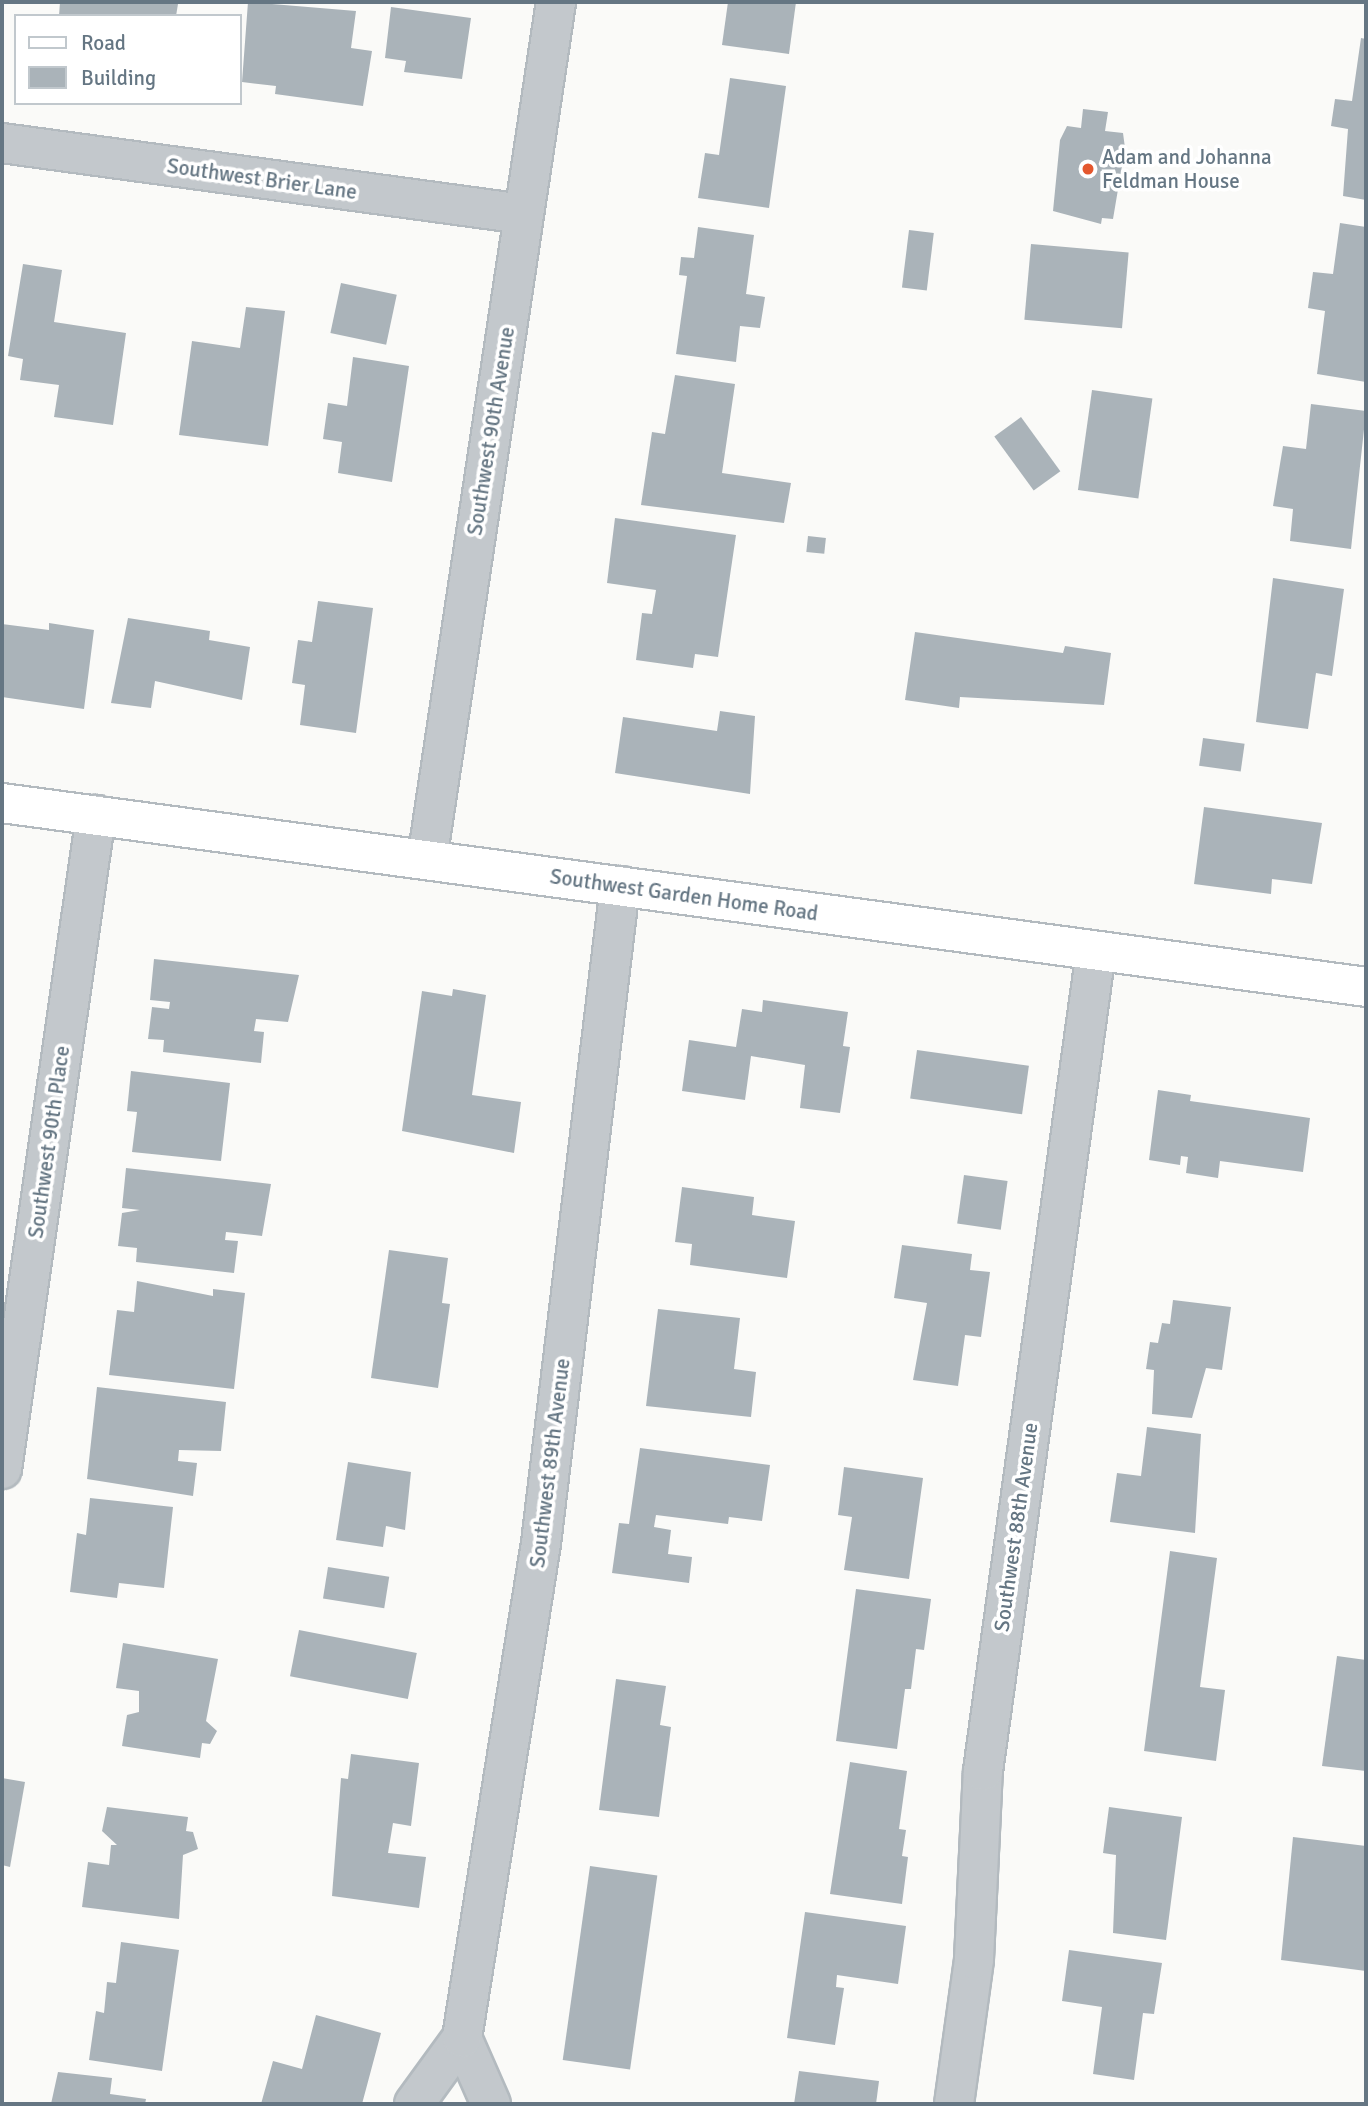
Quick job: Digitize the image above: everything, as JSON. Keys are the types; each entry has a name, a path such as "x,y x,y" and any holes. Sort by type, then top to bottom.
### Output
{"main road":[{"name":"Southwest Garden Home Road","path":"2,803 1366,987"}],"street":[{"name":"Southwest 90th Avenue","path":"427,860 556,2"},
{"name":"Southwest Brier Lane","path":"2,143 523,214"},
{"name":"Southwest 90th Place","path":"2,1469 96,815"},
{"name":"Southwest 89th Avenue","path":"414,2104 463,2038 541,1543 620,886"},
{"name":"Southwest 88th Avenue","path":"954,2104 974,1959 983,1771 1096,951"},
{"path":"463,2038 491,2104"}],"building":[{"path":"60,2 178,4 176,14 59,14"},
{"path":"248,2 356,11 351,48 372,51 363,106 275,94 276,86 242,82"},
{"path":"728,2 796,2 789,54 722,45"},
{"path":"391,7 471,18 462,79 404,72 406,61 385,58"},
{"path":"1361,38 1366,39 1366,200 1343,196 1348,129 1331,126 1335,99 1352,101"},
{"path":"730,78 786,86 769,208 698,198 705,153 719,155"},
{"path":"1083,109 1108,112 1105,131 1123,133 1125,148 1113,219 1102,218 1101,224 1053,211 1060,140 1067,126 1081,128"},
{"path":"1340,223 1366,227 1366,382 1317,374 1325,311 1308,308 1313,272 1333,274"},
{"path":"698,227 754,235 746,294 765,297 760,328 740,326 736,362 676,354 687,276 679,275 681,257 694,258"},
{"path":"909,230 934,233 927,291 902,288"},
{"path":"1031,244 1129,253 1122,328 1024,320"},
{"path":"23,264 62,270 54,322 126,333 113,425 54,417 59,385 20,380 23,359 8,356"},
{"path":"341,283 397,295 386,345 330,333"},
{"path":"246,307 285,311 268,446 179,435 192,341 240,348"},
{"path":"353,357 409,366 392,482 338,473 342,442 323,439 328,403 347,406"},
{"path":"675,375 735,384 722,473 791,483 784,523 641,505 652,432 665,434"},
{"path":"1092,390 1152,398 1138,499 1078,490"},
{"path":"1311,404 1366,411 1351,549 1290,541 1293,509 1273,506 1283,446 1306,449"},
{"path":"1021,417 1060,471 1034,491 994,436"},
{"path":"615,518 736,535 718,657 695,654 693,668 636,660 642,613 652,614 656,590 607,583"},
{"path":"808,536 826,538 824,554 806,552"},
{"path":"1273,578 1344,589 1332,676 1316,673 1308,729 1256,722"},
{"path":"318,601 373,608 356,733 300,725 305,685 292,683 298,640 312,642"},
{"path":"128,618 210,631 209,640 250,647 242,700 155,681 151,708 111,703"},
{"path":"49,623 94,630 84,709 2,697 2,624 49,630"},
{"path":"915,632 1063,653 1065,646 1111,653 1104,705 960,697 959,708 905,700"},
{"path":"720,711 755,716 750,794 615,773 623,717 717,731"},
{"path":"1203,738 1245,744 1241,772 1199,766"},
{"path":"1204,807 1322,823 1312,884 1272,879 1271,894 1194,884"},
{"path":"154,959 299,975 288,1022 256,1019 254,1031 264,1032 261,1063 163,1052 164,1040 148,1039 152,1007 169,1009 170,1002 150,1000"},
{"path":"453,989 486,995 472,1095 521,1102 514,1153 402,1131 422,991 452,996"},
{"path":"763,1000 848,1012 843,1046 850,1047 840,1113 800,1108 805,1065 751,1056 745,1100 682,1091 689,1040 736,1047 742,1009 762,1012"},
{"path":"917,1050 1029,1066 1022,1114 910,1099"},
{"path":"131,1071 230,1083 221,1161 132,1152 137,1112 127,1111"},
{"path":"1158,1090 1191,1095 1190,1101 1310,1118 1303,1172 1220,1161 1218,1178 1186,1173 1188,1157 1181,1156 1180,1165 1149,1160"},
{"path":"126,1168 271,1184 262,1236 226,1232 225,1240 238,1241 234,1273 136,1262 137,1248 118,1246 122,1213 140,1210 122,1208"},
{"path":"964,1175 1008,1181 1001,1230 957,1224"},
{"path":"682,1187 754,1197 752,1215 795,1221 787,1278 690,1265 692,1244 675,1242"},
{"path":"902,1245 972,1254 970,1270 990,1272 981,1337 965,1335 958,1386 913,1380 927,1303 894,1298"},
{"path":"389,1250 448,1258 442,1303 450,1304 438,1388 371,1378"},
{"path":"137,1281 213,1296 213,1289 245,1293 234,1389 109,1375 117,1310 134,1312"},
{"path":"1173,1300 1231,1307 1222,1370 1206,1368 1192,1418 1152,1414 1154,1370 1146,1369 1150,1342 1158,1343 1162,1323 1170,1324"},
{"path":"658,1309 740,1318 734,1369 756,1372 751,1417 646,1406"},
{"path":"97,1387 226,1402 221,1451 179,1450 178,1461 197,1463 193,1496 87,1479"},
{"path":"1147,1427 1201,1434 1195,1533 1110,1522 1117,1473 1141,1476"},
{"path":"640,1448 770,1465 762,1521 729,1517 728,1524 656,1515 654,1527 671,1530 668,1554 692,1557 689,1583 612,1573 619,1523 629,1524"},
{"path":"348,1462 411,1472 405,1530 386,1526 383,1547 336,1540"},
{"path":"844,1467 923,1478 909,1579 844,1570 852,1517 838,1515"},
{"path":"90,1498 173,1507 164,1588 119,1583 117,1598 70,1592 77,1533 86,1535"},
{"path":"1170,1551 1217,1558 1200,1687 1225,1690 1216,1761 1144,1751"},
{"path":"328,1567 389,1577 384,1608 323,1599"},
{"path":"856,1589 931,1599 924,1650 916,1649 911,1689 905,1689 897,1749 836,1741"},
{"path":"299,1630 417,1653 408,1699 290,1676"},
{"path":"123,1643 218,1659 206,1721 217,1731 210,1744 202,1743 200,1758 122,1746 127,1715 139,1712 139,1691 116,1688"},
{"path":"1337,1656 1366,1660 1366,1771 1322,1766"},
{"path":"616,1679 666,1686 660,1725 671,1727 659,1817 599,1810"},
{"path":"351,1754 419,1763 411,1826 393,1823 388,1853 426,1857 419,1908 332,1896 341,1778 348,1779"},
{"path":"850,1762 907,1771 899,1829 906,1830 902,1856 908,1857 902,1904 830,1894"},
{"path":"2,1778 25,1782 10,1867 2,1865"},
{"path":"107,1807 188,1817 186,1831 193,1832 198,1849 183,1855 179,1919 82,1907 88,1862 109,1865 111,1845 117,1845 102,1831"},
{"path":"1109,1807 1182,1817 1166,1940 1113,1933 1116,1855 1103,1853"},
{"path":"1293,1837 1366,1846 1366,1971 1281,1960"},
{"path":"590,1866 657,1875 630,2070 563,2060"},
{"path":"805,1912 906,1926 898,1984 837,1975 836,1987 844,1988 835,2045 787,2038"},
{"path":"121,1942 179,1950 162,2071 89,2060 96,2011 104,2013 107,1982 116,1983"},
{"path":"1069,1950 1162,1963 1154,2014 1143,2013 1134,2080 1093,2074 1102,2007 1062,2001"},
{"path":"316,2015 381,2033 362,2104 261,2104 273,2061 302,2069"},
{"path":"799,2071 879,2081 876,2104 794,2104"},
{"path":"58,2072 112,2078 110,2094 146,2099 145,2104 51,2104"}],"place":[{"name":"Adam and Johanna Feldman House","path":"1088,169"}]}
